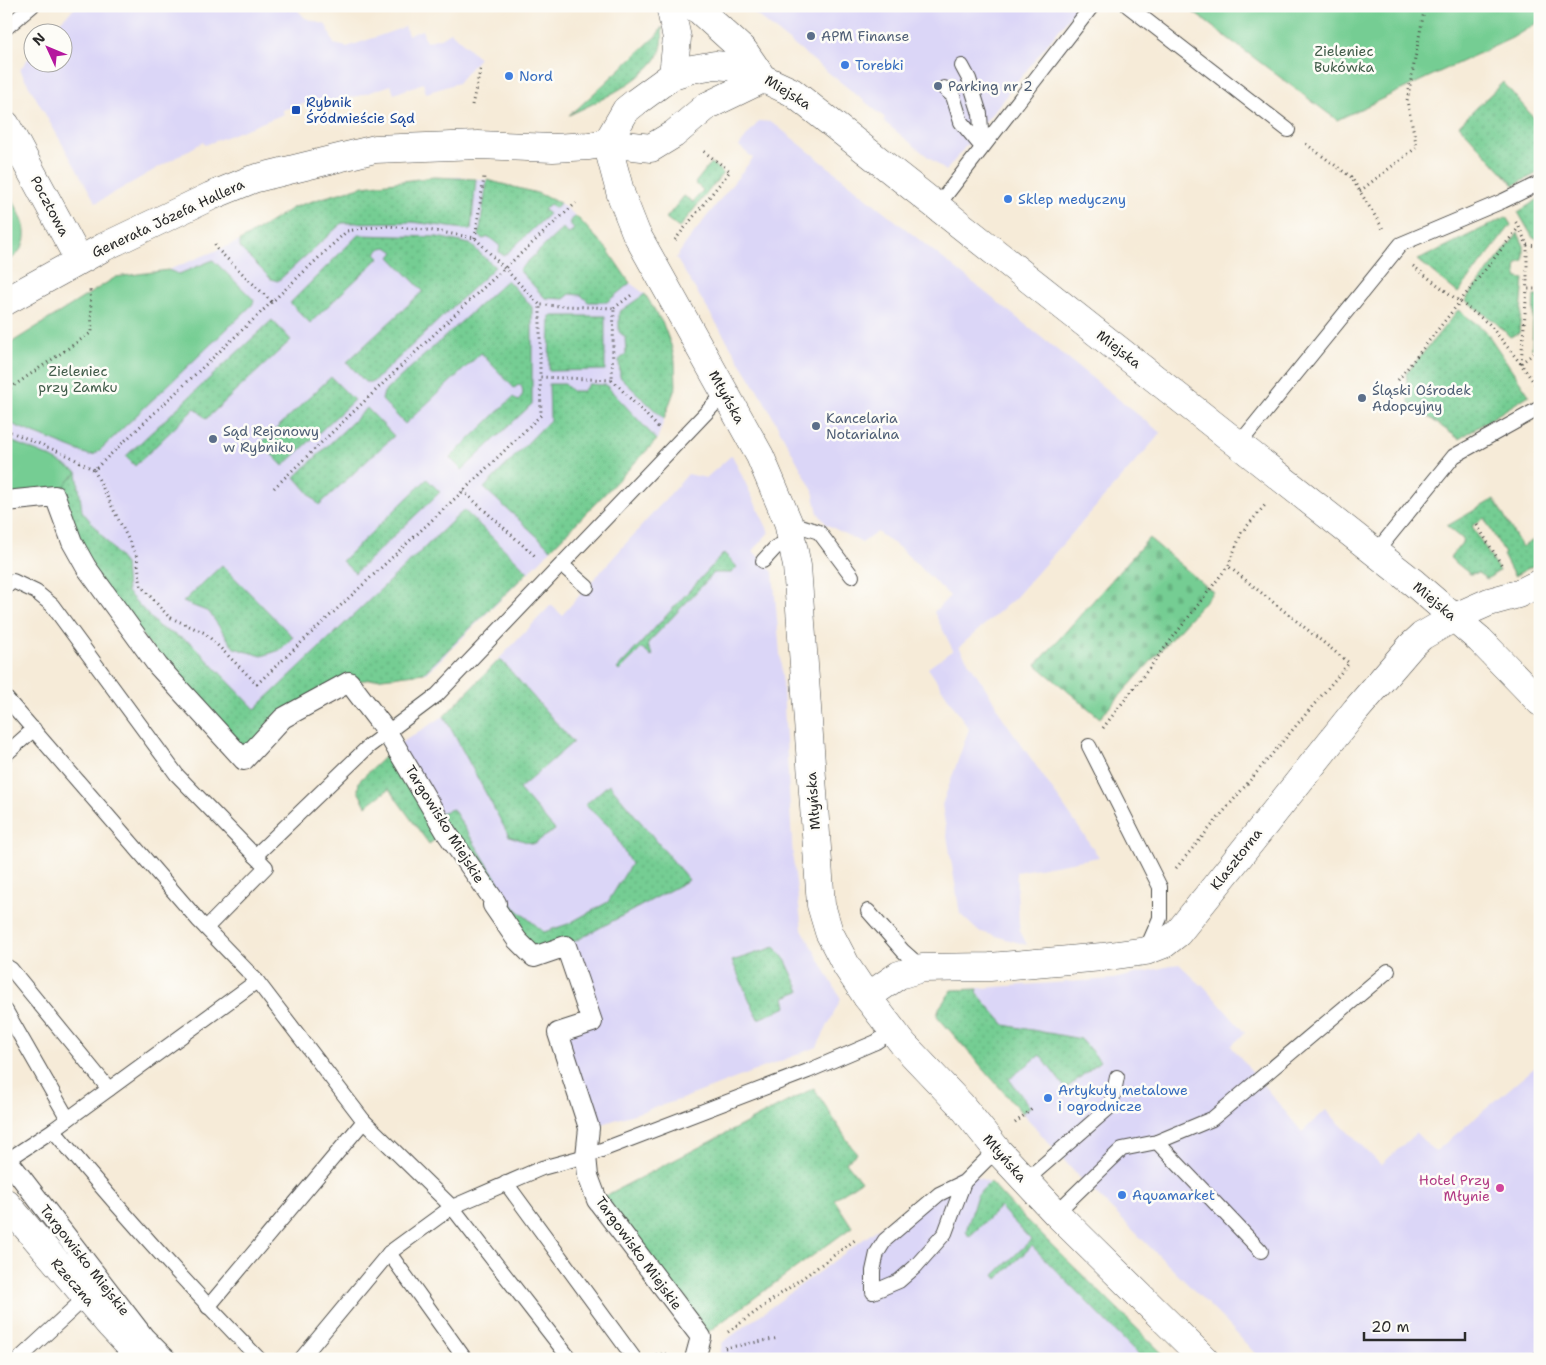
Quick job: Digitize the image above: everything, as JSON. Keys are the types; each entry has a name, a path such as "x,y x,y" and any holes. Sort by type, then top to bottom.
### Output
{"street":[{"path":"670,6 677,38 673,75"},
{"name":"Miejska","path":"692,6 744,50 763,79 787,89 800,97 1376,552 1455,617 1540,702"},
{"path":"607,143 626,110 644,94 673,75 692,69 716,65 738,67 763,79"},
{"name":"Generała Józefa Hallera","path":"6,301 79,260 211,196 253,179 375,149 454,145 553,148 607,143 651,148 674,134 707,106 763,79"},
{"name":"Pocztowa","path":"6,125 79,260"},
{"name":"Młyńska","path":"607,143 621,196 636,233 760,456 790,531 797,566 821,905 825,923 833,941 847,967 892,1030 960,1105 999,1152 1056,1213 1204,1359"},
{"name":"Targowisko Miejskie","path":"6,501 56,496 72,542 86,567 158,666 244,760 283,718 349,682 387,732 446,832 496,903 493,905 517,940 534,957 566,946 592,1022 558,1033 589,1128 586,1156 588,1176 598,1200 701,1337 695,1359"},
{"name":"Klasztorna","path":"867,997 899,975 922,968 990,967 1102,957 1146,951 1164,944 1178,933 1258,831 1399,658 1422,636 1455,617 1488,602 1518,594 1540,583"},
{"name":"Targowisko Miejskie","path":"7,1160 144,1337 166,1359"},
{"name":"Rzeczna","path":"6,1203 141,1359"}],"lane":[{"path":"6,28 32,6"},
{"path":"938,206 1092,6"},
{"path":"1128,6 1288,130"},
{"path":"962,66 980,114 982,147"},
{"path":"944,88 953,96 961,122 982,147"},
{"path":"1239,444 1401,244 1503,201 1540,183"},
{"path":"255,856 369,746 436,695 725,393"},
{"path":"1376,552 1454,456 1540,408"},
{"path":"763,561 790,531 819,532 852,576"},
{"path":"562,565 587,587"},
{"path":"6,587 13,581 36,592 52,605 177,775 266,867 206,928"},
{"path":"6,698 206,928 257,981 364,1121 452,1207 570,1359"},
{"path":"6,754 34,729"},
{"path":"1089,746 1160,887 1160,918 1146,951"},
{"path":"868,911 903,951 922,968"},
{"path":"6,966 11,969 109,1089"},
{"path":"1056,1213 1122,1149 1157,1142 1212,1119 1388,971"},
{"path":"7,1160 53,1130 257,981"},
{"path":"6,1011 68,1119"},
{"path":"301,1359 389,1253 452,1207 542,1168 586,1156 808,1071 876,1042 892,1030"},
{"path":"1026,1181 1111,1106 1117,1077"},
{"path":"208,1307 364,1121"},
{"path":"53,1130 132,1224 208,1307 259,1359"},
{"path":"1157,1142 1261,1251"},
{"path":"964,1182 945,1233 916,1267 899,1281 873,1292 873,1270 877,1253 885,1240 939,1194 964,1182 986,1160 999,1152"},
{"path":"506,1183 634,1358 631,1359"},
{"path":"389,1253 465,1359"},
{"path":"19,1359 86,1297"}],"path":[{"path":"1360,191 1417,148 1406,102 1425,6"},
{"path":"472,105 481,67"},
{"path":"682,231 730,171 702,150"},
{"path":"475,238 485,173"},
{"path":"1503,201 1519,227 1527,245 1527,289 1521,364 1540,349"},
{"path":"274,488 469,300 576,203"},
{"path":"94,470 348,231 388,226 475,238 540,305 614,308 631,295"},
{"path":"1398,380 1519,227"},
{"path":"215,244 217,249 272,302"},
{"path":"1527,245 1540,246"},
{"path":"6,391 92,332 90,289"},
{"path":"1527,289 1540,289"},
{"path":"6,430 69,456 94,470 138,557 141,586 169,617 205,633 257,684 464,491 541,415 540,305"},
{"path":"612,380 614,308"},
{"path":"1524,368 1538,389"},
{"path":"540,377 612,380 659,429"},
{"path":"464,491 540,561"},
{"path":"1089,746 1228,566 1242,532 1266,503"},
{"path":"1477,525 1504,569"},
{"path":"1160,887 1349,663 1228,566"},
{"path":"1014,1124 1032,1109"},
{"path":"724,1334 857,1238"}],"shaded area":[{"path":"77,6 294,6 305,18 326,25 334,44 347,47 405,27 408,35 422,30 426,42 443,37 451,32 479,58 458,83 426,93 423,83 394,94 391,85 362,95 309,107 306,103 282,110 284,114 205,145 203,142 96,203 20,70 22,67 22,72 72,72 72,22 59,22"},
{"name":"Parking nr 2","path":"745,6 1078,6 946,171 883,121 885,118"},
{"path":"759,121 772,122 1161,433 1015,598 959,647 1003,718 1099,857 1016,872 1020,931 1027,945 978,931 960,914 942,805 969,729 928,668 953,650 934,612 950,596 901,549 877,532 862,543 826,524 818,513 813,491 763,399 676,258 753,158 739,146"},
{"path":"434,177 461,177 487,180 537,193 560,203 576,216 607,249 630,283 645,294 663,324 675,361 676,386 657,440 540,561 427,673 349,682 283,718 244,760 56,496 6,501 6,346 116,277 168,270 240,241 294,207 394,182"},
{"path":"732,455 769,532 753,551 773,572 783,689 793,859 802,929 841,999 817,1047 682,1099 589,1128 558,1033 592,1022 566,947 534,957 396,746 444,716 551,605 562,615 688,474 706,478"},
{"path":"1179,964 1202,984 1245,1033 1231,1046 1302,1132 1326,1110 1381,1165 1416,1133 1435,1152 1540,1063 1540,1359 1260,1359 1225,1321 1077,1175 937,1016 939,1008 952,990 1113,979"},
{"path":"958,1170 990,1182 1013,1207 1168,1359 719,1359 722,1343"}],"green space":[{"name":"Zieleniec Bukówka","path":"1185,6 1540,6 1540,21 1512,38 1337,120"},
{"path":"662,27 662,41 659,54 643,73 619,90 569,115 657,35"},
{"path":"1503,82 1540,125 1540,172 1514,185 1459,125"},
{"path":"711,163 723,173 679,228 666,218 684,196 693,202 703,190 695,183"},
{"path":"434,177 476,179 471,230 413,222 342,223 278,281 271,279 240,248 240,241 294,207 364,186"},
{"path":"487,180 537,193 560,203 555,209 550,204 544,210 549,214 504,256 499,252 500,246 489,237 483,239 479,236"},
{"path":"6,187 21,218 25,236 23,246 6,263"},
{"path":"1540,198 1540,239 1533,238 1518,212"},
{"path":"576,216 607,249 630,283 607,302 588,302 581,295 570,294 564,299 545,298 519,270 563,228 568,234 574,229 569,222"},
{"path":"1506,217 1511,225 1458,293 1418,260"},
{"path":"1518,233 1524,246 1524,261 1517,263 1516,272 1518,278 1524,279 1519,333 1510,337 1495,322 1465,300"},
{"path":"358,235 437,237 470,244 495,267 373,382 365,382 347,362 423,291 390,257 394,252 387,247 381,248 376,253 380,257 310,323 290,303"},
{"name":"Zieleniec przy Zamku","path":"213,260 252,298 254,301 252,305 95,454 89,455 6,422 6,346 116,277 168,270 179,274"},
{"path":"507,280 532,307 532,404 462,470 450,458 513,397 518,401 520,399 523,393 520,384 514,388 481,353 405,424 382,400 384,392"},
{"path":"645,294 663,324 675,361 676,386 664,419 620,377 619,360 626,354 625,337 619,332 619,312"},
{"path":"1534,296 1540,296 1540,342 1532,349"},
{"path":"1458,310 1485,330 1529,395 1459,439 1409,403 1406,374"},
{"path":"550,316 605,316 605,370 549,371"},
{"path":"272,320 291,340 206,419 195,408 135,466 126,456"},
{"path":"331,377 354,400 283,466 261,443"},
{"path":"549,384 565,384 572,391 583,391 589,384 606,385 657,440 551,549 484,488 550,420"},
{"path":"367,408 394,436 319,505 295,477"},
{"path":"6,439 50,457 77,472 55,496 6,501"},
{"path":"77,472 82,511 125,564 127,592 159,627 191,643 255,709 464,510 528,572 424,673 349,682 283,718 244,760 86,567 55,496"},
{"path":"427,479 440,492 355,573 342,561"},
{"path":"1494,499 1522,547 1540,536 1540,562 1514,576 1503,555 1505,554 1484,518 1472,526 1499,571 1487,579 1478,573 1470,574 1450,558 1464,540 1447,526"},
{"path":"1149,538 1213,592 1100,718 1036,665"},
{"path":"724,553 737,567 731,573 714,573 648,643 653,655 651,657 642,648 619,671 617,669"},
{"path":"222,565 293,637 280,650 262,656 234,648 209,612 183,602"},
{"path":"500,659 573,742 519,789 555,830 533,844 509,836 444,716"},
{"path":"396,746 436,814 453,809 514,907 544,932 568,924 608,902 631,864 611,828 585,805 609,784 689,880 566,946 534,957 446,832 429,844 389,789 366,806 358,791 359,781"},
{"path":"775,947 786,961 800,991 785,997 787,1007 758,1019 732,961"},
{"path":"978,989 977,993 1005,1025 1081,1039 1100,1061 1066,1089 1040,1055 1009,1079 1030,1107 1022,1113 937,1016 939,1008 952,990"},
{"path":"814,1088 857,1153 846,1162 861,1181 834,1199 852,1227 701,1337 597,1200"},
{"path":"990,1182 1013,1207 1168,1359 1143,1359 1032,1246 997,1279 994,1275 1031,1240 1000,1207 969,1237 966,1231 977,1195"}],"place":[{"name":"APM Finanse","path":"811,36"},
{"name":"Torebki","path":"845,65"},
{"name":"Nord","path":"509,76"},
{"name":"Parking nr 2","path":"938,86"},
{"name":"Rybnik Śródmieście Sąd","path":"296,110"},
{"name":"Sklep medyczny","path":"1008,199"},
{"name":"Śląski Ośrodek Adopcyjny","path":"1362,398"},
{"name":"Kancelaria Notarialna","path":"816,426"},
{"name":"Sąd Rejonowy w Rybniku","path":"213,439"},
{"name":"Artykuły metalowe i ogrodnicze","path":"1048,1098"},
{"name":"Hotel Przy Młynie","path":"1500,1188"},
{"name":"Aquamarket","path":"1122,1195"}]}
